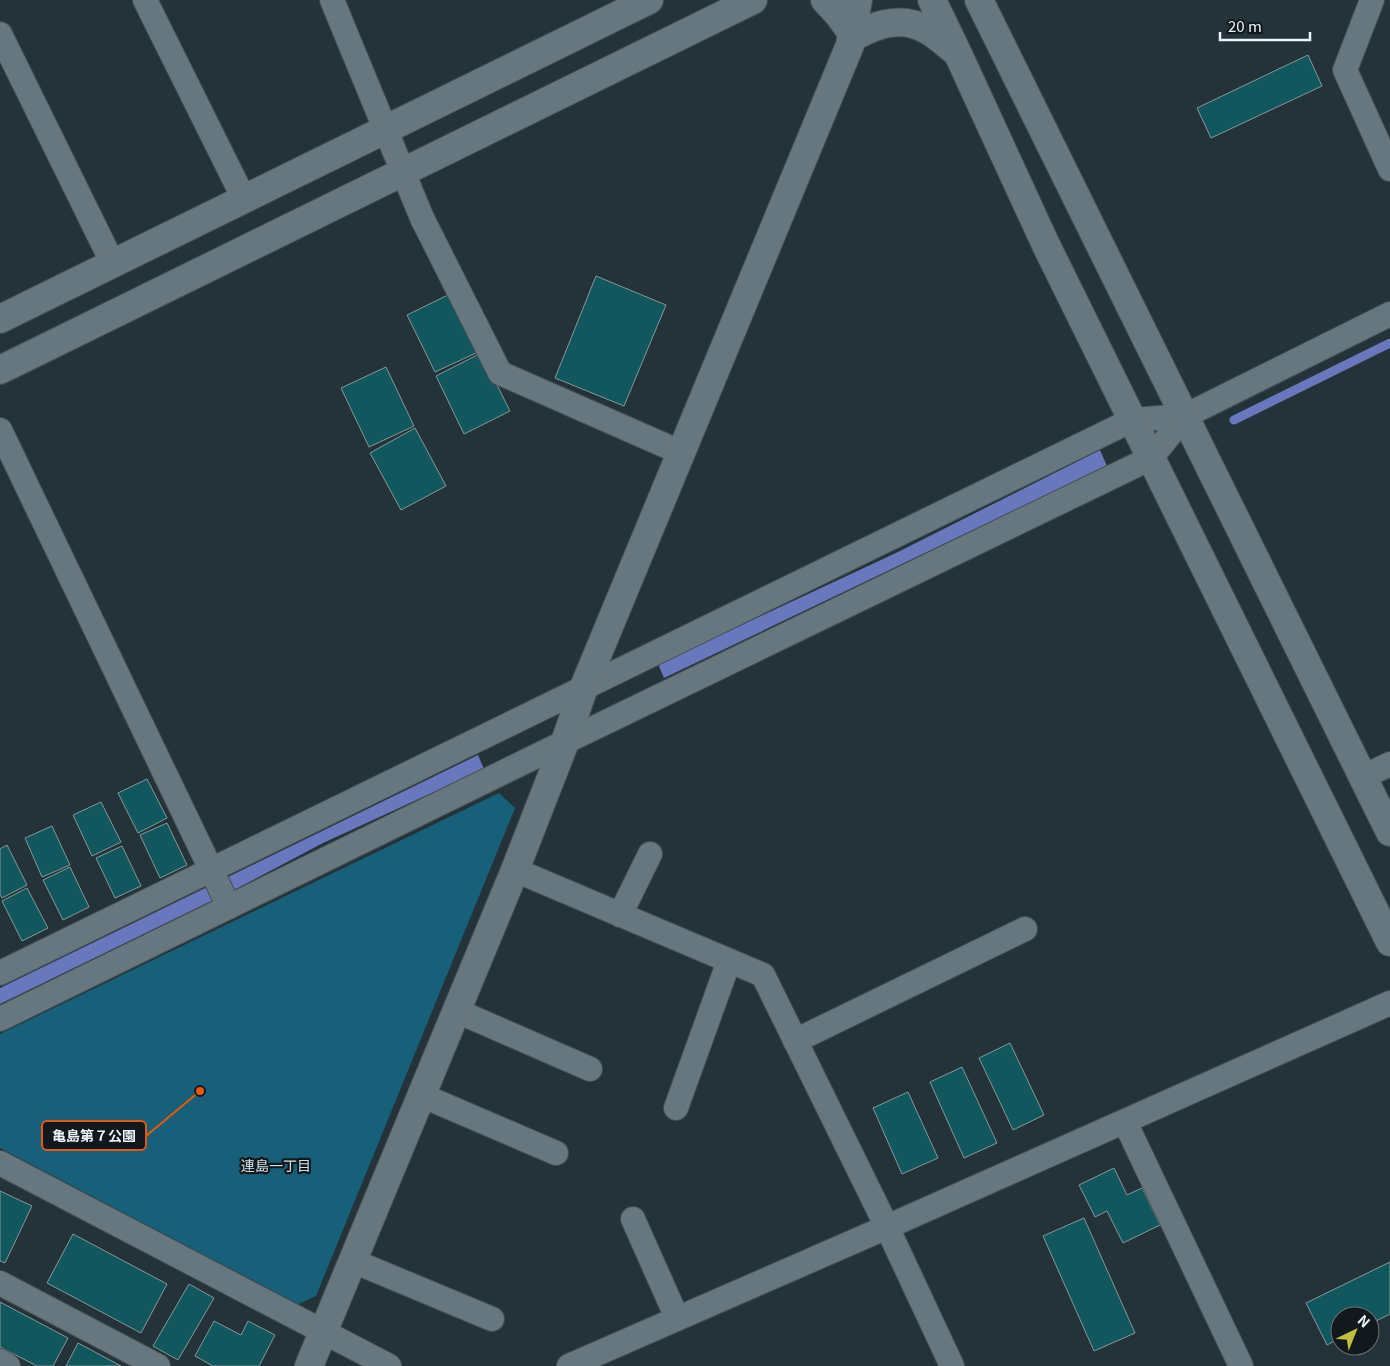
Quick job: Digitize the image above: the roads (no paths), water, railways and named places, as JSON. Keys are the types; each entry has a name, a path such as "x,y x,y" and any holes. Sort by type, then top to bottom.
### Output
{"street":[{"path":"145,0 244,199"},
{"path":"332,0 422,218 500,373 682,453"},
{"path":"0,319 649,0"},
{"path":"0,370 753,0"},
{"path":"825,0 853,35"},
{"path":"309,1366 515,870 565,742 584,687 853,35 858,0"},
{"path":"853,35 870,14 877,0"},
{"path":"932,0 1046,245 1390,942"},
{"path":"979,0 1390,832"},
{"path":"1372,0 1345,70 1390,169"},
{"path":"853,35 874,26 893,22 916,25 927,30 958,54"},
{"path":"0,34 113,264"},
{"path":"0,1019 220,888 584,687 1132,420 1184,416 1390,314"},
{"path":"0,973 220,888 565,742 1151,458 1184,416"},
{"path":"0,430 220,888"},
{"path":"1363,777 1390,764"},
{"path":"620,915 650,854"},
{"path":"515,870 763,975 887,1227 952,1366"},
{"path":"795,1041 1025,929"},
{"path":"676,1108 729,961"},
{"path":"568,1366 1125,1122 1390,1003"},
{"path":"457,1011 590,1069"},
{"path":"422,1096 556,1153"},
{"path":"1125,1122 1241,1366"},
{"path":"0,1163 389,1366"},
{"path":"633,1219 677,1318"},
{"path":"353,1261 492,1320"},
{"path":"0,1284 158,1366"},
{"path":"0,1362 8,1366"}],"water":[{"path":"1100,450 1107,466 664,678 658,664 898,552"},
{"path":"478,755 484,769 323,843 236,889 0,1004 0,988"}],"waterway":[{"path":"1234,420 1390,343"}],"place":[{"name":"亀島第７公園","path":"200,1091"}],"district":[{"name":"連島一丁目","path":"276,1165"}]}
